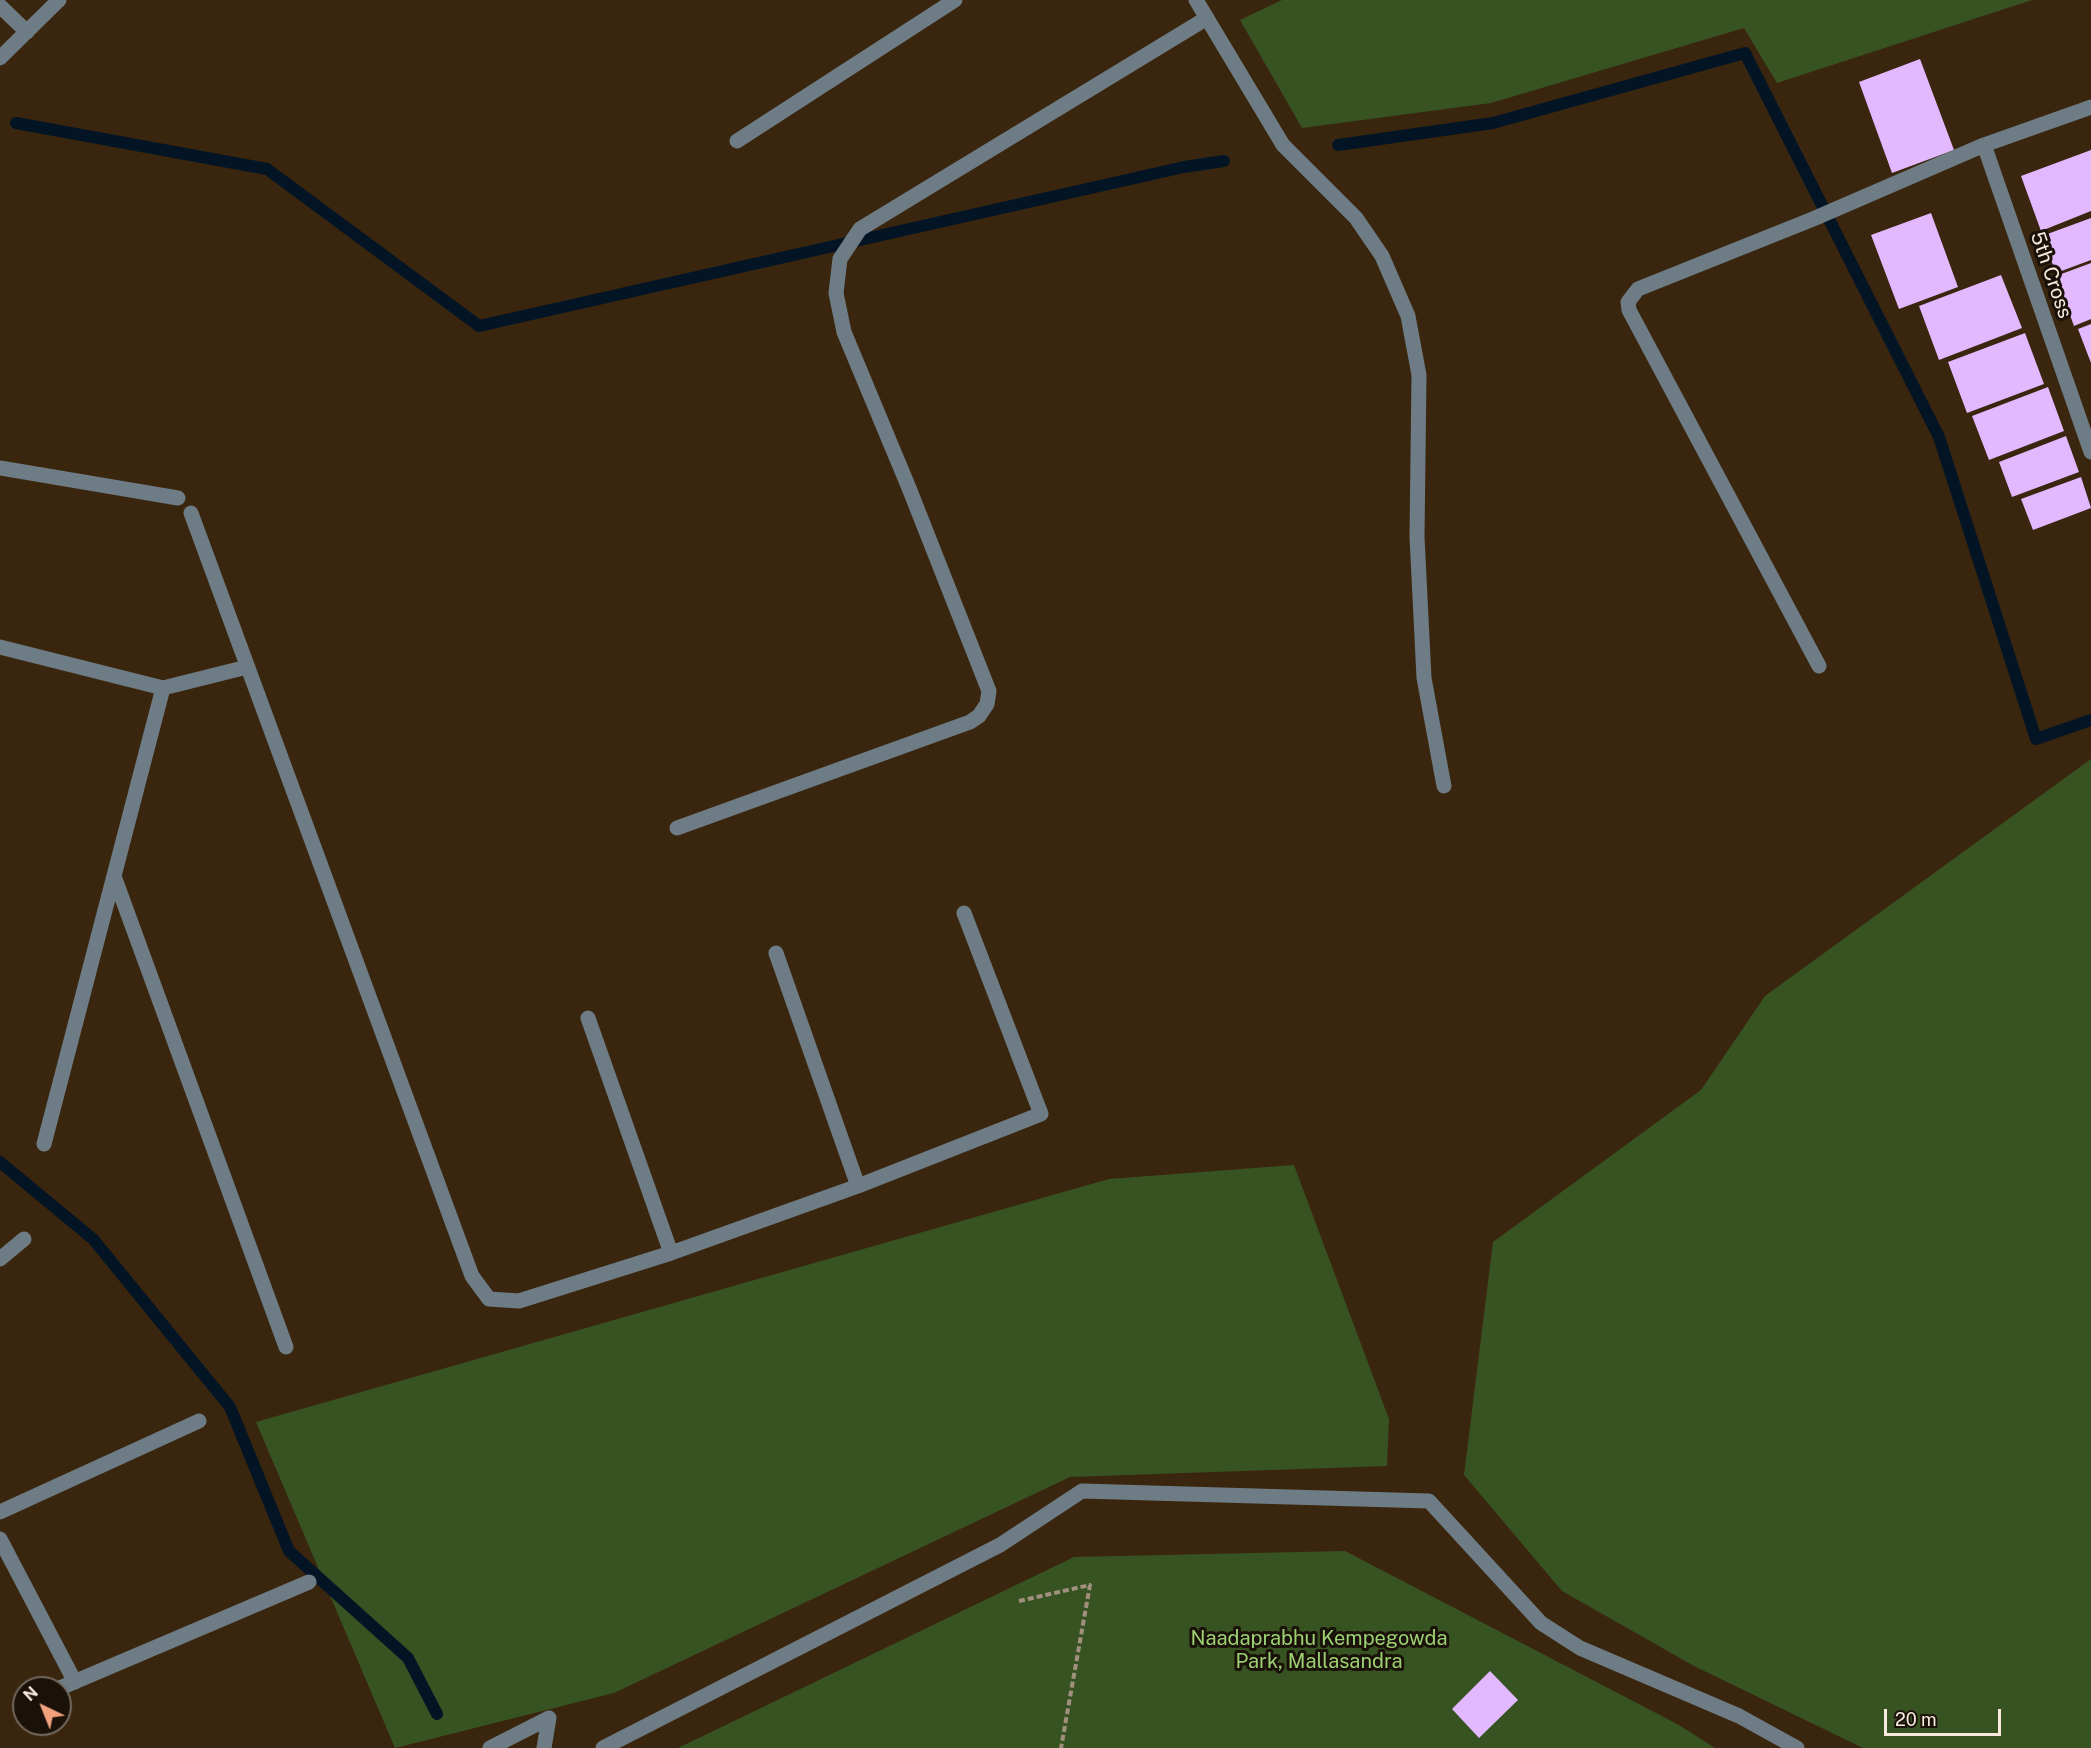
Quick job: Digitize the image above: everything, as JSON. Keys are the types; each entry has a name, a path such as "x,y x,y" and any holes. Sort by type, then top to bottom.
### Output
{"street":[{"path":"0,58 59,0"},
{"path":"737,141 955,0"},
{"path":"1196,0 1283,145 1356,218 1376,247 1408,316 1419,375 1417,537 1425,678 1444,786"},
{"path":"0,6 27,32"},
{"path":"677,828 970,722 979,716 987,704 988,691 909,488 844,332 836,293 840,259 860,229 1207,18"},
{"path":"1819,666 1629,310 1628,302 1638,289 1813,219 1984,146 2091,107"},
{"name":"5th Cross","path":"1984,146 2091,452"},
{"path":"0,468 178,498"},
{"path":"190,513 472,1276 489,1299 519,1301 670,1253 858,1186 1041,1114 964,913"},
{"path":"0,647 163,688 247,667"},
{"path":"44,1144 163,688"},
{"path":"114,876 286,1347"},
{"path":"777,953 858,1186"},
{"path":"588,1018 670,1253"},
{"path":"0,1259 24,1239"},
{"path":"0,1512 199,1421"},
{"path":"603,1748 1000,1545 1082,1491 1429,1501 1541,1623 1580,1648 1739,1716 1797,1748"},
{"path":"0,1539 75,1682"},
{"path":"72,1683 309,1581"},
{"path":"490,1748 549,1718 544,1748"}],"path":[{"path":"1019,1601 1090,1585 1061,1748"}],"green space":[{"path":"1282,0 2032,0 1777,83 1744,28 1491,103 1302,128 1240,20"},
{"path":"2091,759 2091,1748 1863,1748 1694,1666 1562,1591 1464,1475 1493,1242 1701,1090 1765,996"},
{"path":"1294,1165 1389,1419 1387,1466 1070,1477 614,1693 395,1748 256,1422 1109,1179"},
{"name":"Naadaprabhu Kempegowda Park, Mallasandra","path":"1345,1551 1679,1725 1715,1748 678,1748 1074,1557"}],"building":[{"path":"1920,59 1954,150 1892,173 1859,82"},
{"path":"2091,150 2091,211 2041,231 2021,176"},
{"path":"1931,213 1958,287 1899,309 1871,235"},
{"path":"2091,218 2091,260 2056,273 2042,236"},
{"path":"2091,263 2091,319 2074,326 2056,276"},
{"path":"2001,275 2022,328 1939,360 1919,306"},
{"path":"2091,324 2091,363 2078,329"},
{"path":"2025,333 2044,384 1967,413 1948,362"},
{"path":"2048,387 2064,431 1989,460 1972,416"},
{"path":"2066,436 2079,472 2012,497 1999,462"},
{"path":"2081,477 2091,508 2033,530 2021,499"},
{"path":"1490,1671 1518,1700 1479,1738 1452,1709"}],"waterway":[{"path":"1338,145 1493,123 1745,53 1939,437 2036,739 2091,720"},
{"path":"16,123 267,169 479,326 1184,167 1224,161"},
{"path":"0,1162 93,1239 230,1407 289,1551 408,1658 437,1714"}]}
